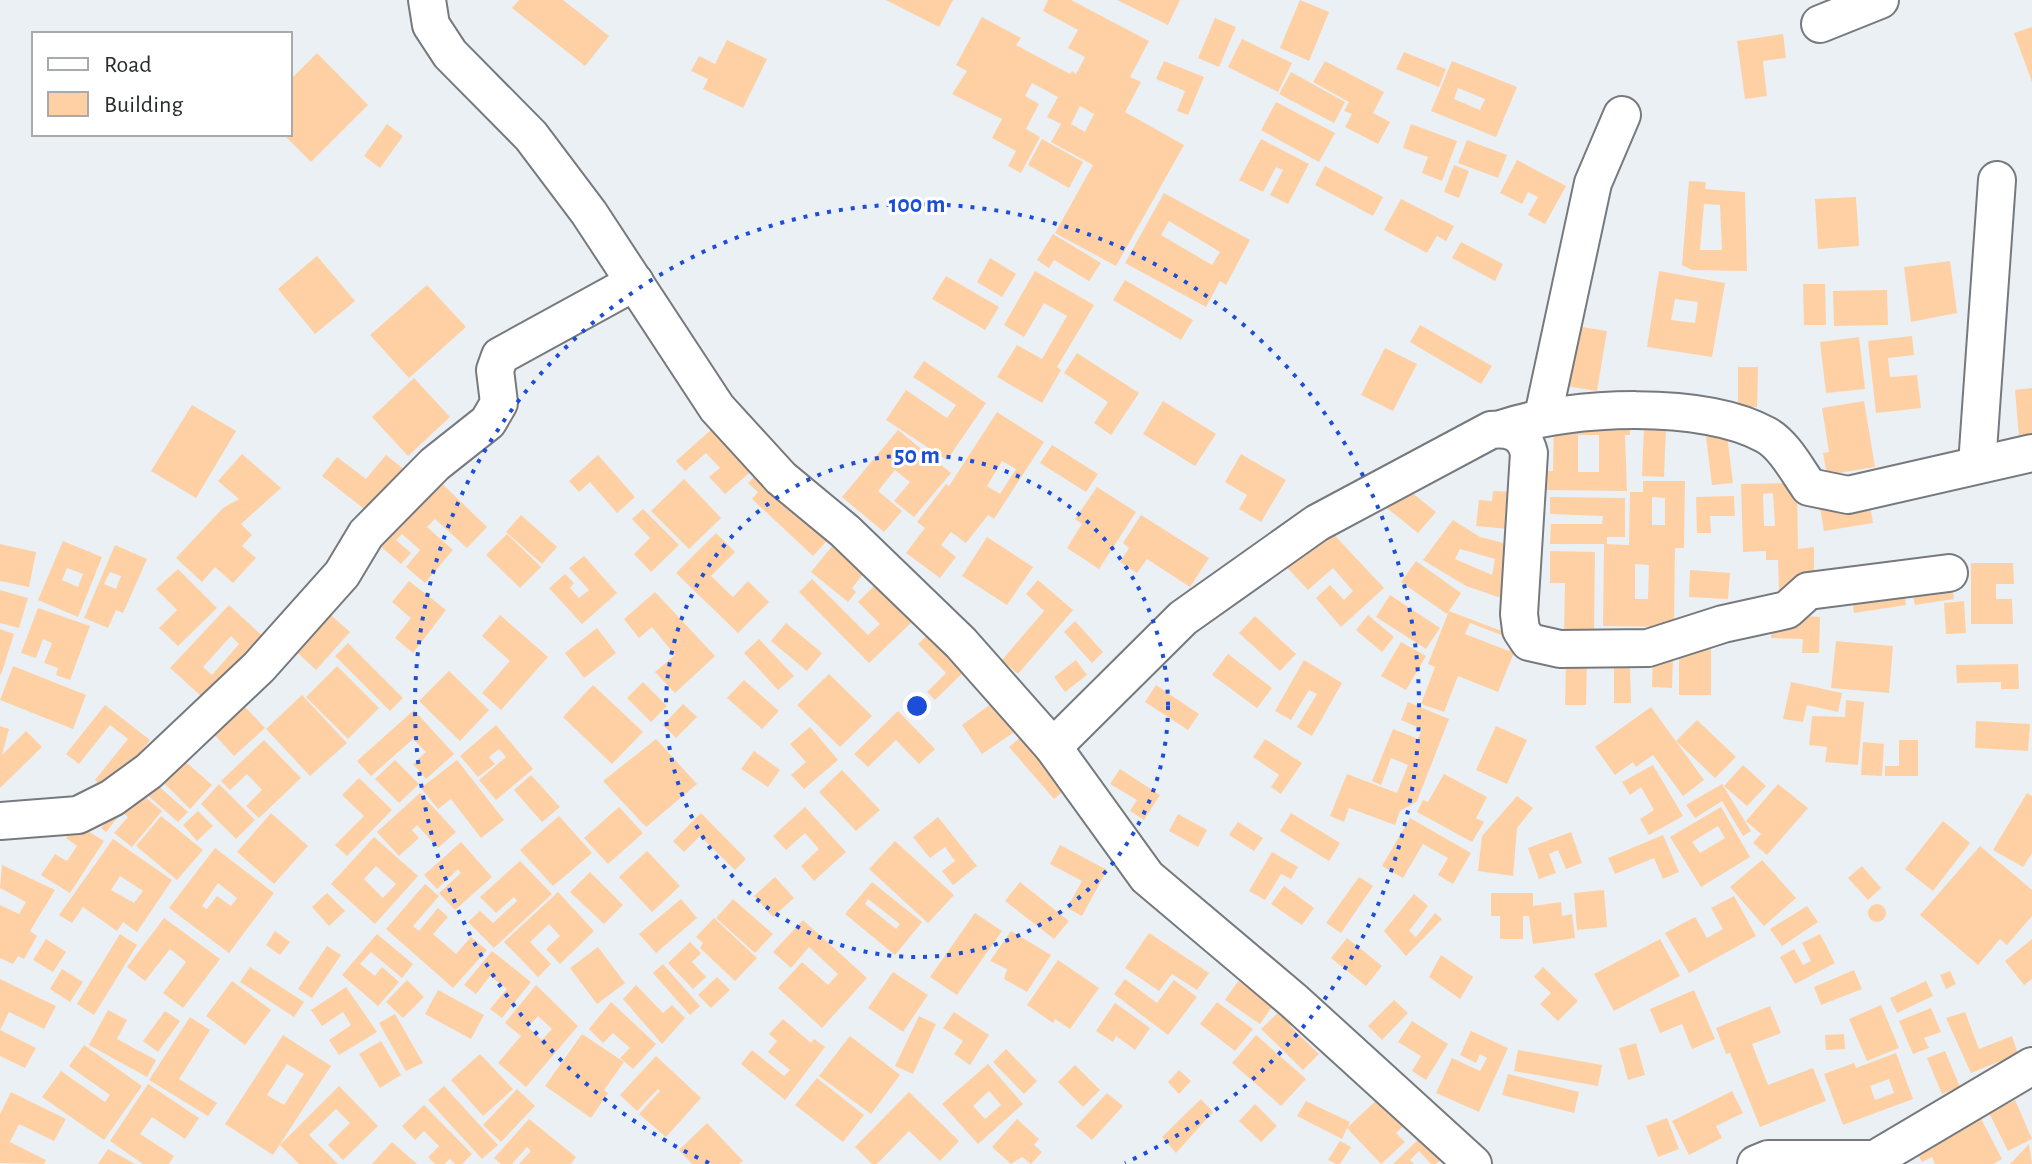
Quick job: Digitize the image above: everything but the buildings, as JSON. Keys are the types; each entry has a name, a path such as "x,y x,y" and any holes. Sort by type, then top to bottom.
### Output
{"street":[{"path":"427,0 431,25 450,54 531,136 635,282 717,408 781,478 845,531 961,643 1053,747 1147,877 1294,1001 1473,1164"},
{"path":"1820,24 1880,0"},
{"path":"1543,416 1593,183 1622,115"},
{"path":"1977,465 1997,180"},
{"path":"0,821 78,815 112,798 149,771 259,667 342,574 366,534 435,464 488,422 499,403 495,370 500,356 635,282"},
{"path":"1053,747 1183,618 1317,523 1491,430 1543,416 1611,410 1671,412 1733,423 1767,436 1809,487 1848,495 2032,453"},
{"path":"1504,428 1526,441 1529,453 1519,614 1521,630 1529,642 1560,649 1648,648 1723,624 1787,610 1808,591 1949,573"},
{"path":"1756,1164 1768,1159 1879,1162 2032,1066"}]}
